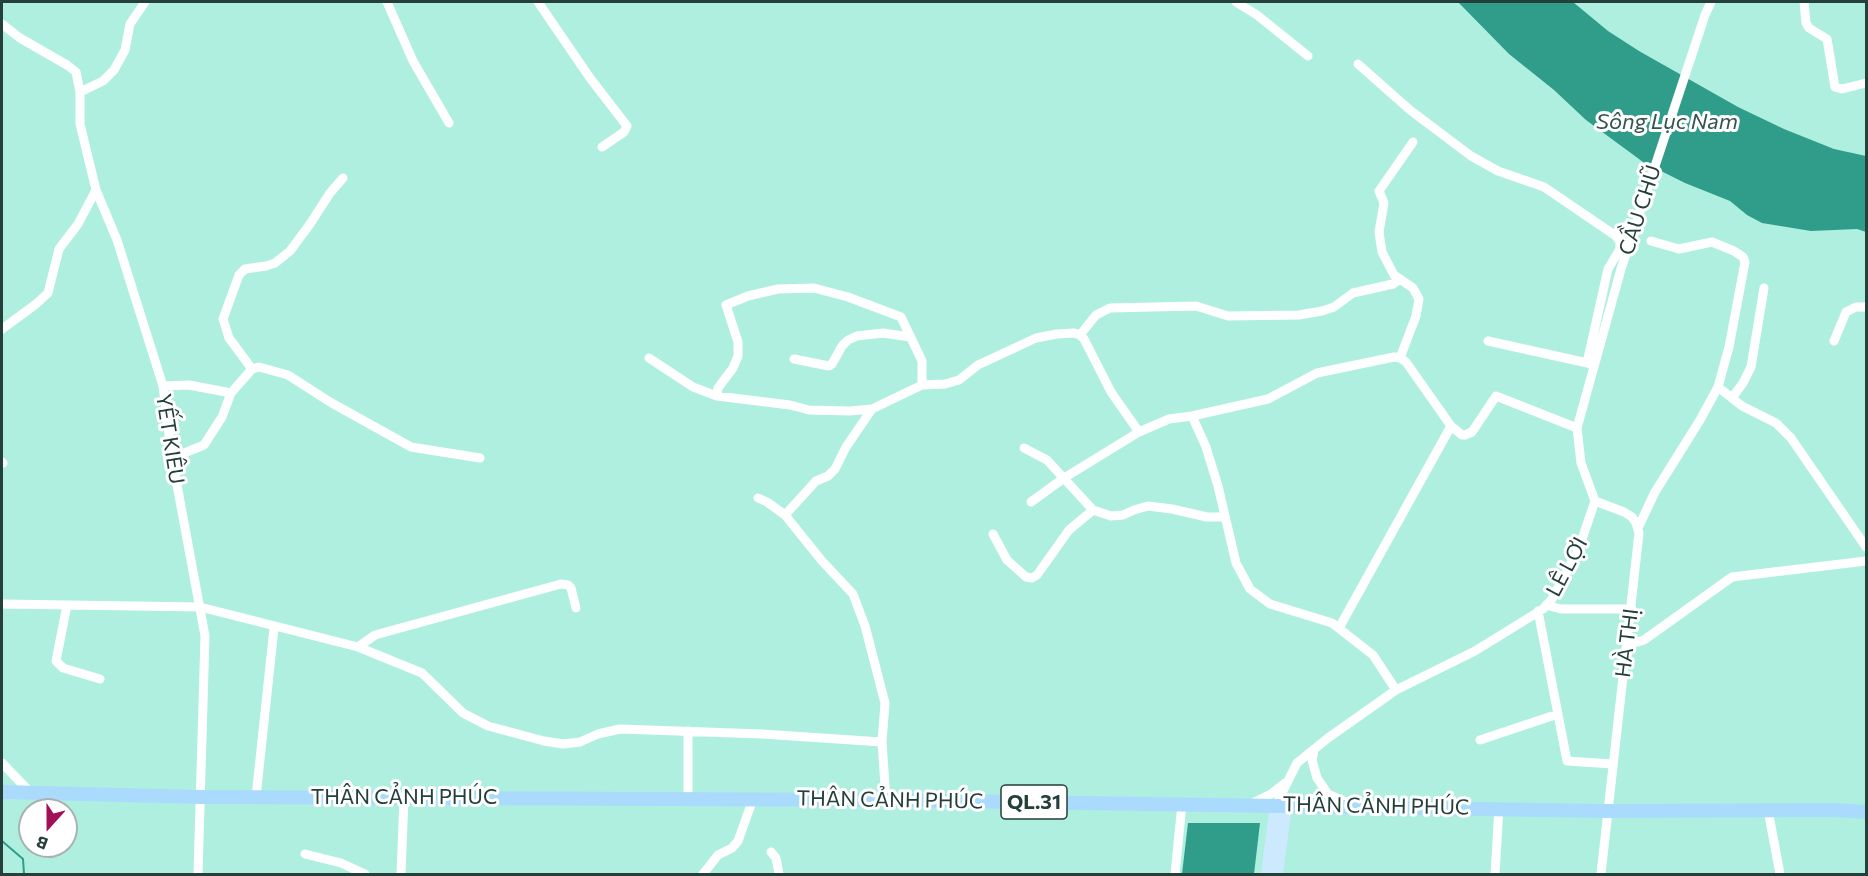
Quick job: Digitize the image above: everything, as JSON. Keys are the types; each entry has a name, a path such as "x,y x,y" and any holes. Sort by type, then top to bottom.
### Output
{"highway":[{"name":"QL.31","path":"2,792 201,797"},
{"name":"THÂN CẢNH PHÚC","path":"201,797 886,800 1607,811 1835,810 1866,812"}],"main road":[{"path":"1267,874 1281,805"},
{"path":"1277,874 1281,805"}],"street":[{"path":"2,24 20,39 73,68 80,92 103,81 114,70 125,50 130,24 145,2"},
{"path":"387,2 413,62 449,123"},
{"path":"538,2 590,78 627,126 624,132 602,147"},
{"path":"1236,2 1257,15 1308,56"},
{"path":"1804,2 1806,23 1809,28 1827,39 1835,87 1842,89 1866,83"},
{"name":"CẦU CHŨ","path":"1591,364 1709,3"},
{"path":"1358,64 1410,110 1471,156 1498,171 1544,187 1616,236 1620,242 1620,249 1608,269 1577,428 1581,463 1595,501 1632,517 1638,528"},
{"name":"YẾT KIÊU","path":"80,92 80,123 96,190 117,240 163,386 172,458 206,636 198,874"},
{"path":"1400,358 1416,316 1419,299 1413,288 1394,275 1380,244 1379,232 1384,203 1379,191 1413,142"},
{"path":"252,369 230,338 223,319 238,275 245,269 275,263 290,250 343,178"},
{"path":"2,330 48,293 60,249 78,224 96,190"},
{"path":"1638,528 1655,492 1718,387 1729,347 1745,262 1743,257 1734,251 1712,242 1679,249 1651,241"},
{"path":"1080,335 1096,315 1110,308 1196,306 1228,315 1299,315 1322,312 1334,307 1353,293 1386,286 1399,280"},
{"path":"717,396 718,388 733,368 738,356 738,342 726,305 748,296 778,289 814,288 901,317 922,361 922,385"},
{"path":"1732,398 1751,367 1764,288"},
{"path":"1834,341 1846,312 1856,307 1866,307"},
{"path":"794,359 829,366 842,346 857,336 883,333 909,337"},
{"path":"650,358 693,387 717,396 790,405 809,410 850,411 872,409 922,385 945,384 959,380 978,365 1036,338 1057,334 1080,335"},
{"path":"1080,335 1111,392 1138,432"},
{"path":"1488,341 1591,364"},
{"path":"1032,502 1064,478 1138,432 1169,419 1192,417 1268,399 1317,374 1394,357 1406,362 1450,426 1462,435 1469,434 1496,396 1577,428"},
{"path":"172,458 204,445 222,417 231,393 252,369 259,367 288,375 330,402 411,447 480,458"},
{"path":"163,386 189,385 231,393"},
{"path":"1718,387 1742,406 1771,419 1791,438 1866,547"},
{"path":"785,515 816,481 828,476 835,469 846,447 872,409"},
{"path":"1192,417 1206,447 1218,486 1236,563 1250,589 1270,604 1329,622 1339,628 1373,654 1396,690"},
{"path":"1339,628 1450,426"},
{"path":"1024,448 1047,460 1094,510 1111,516 1148,506 1207,517 1225,517"},
{"path":"758,498 785,515 822,561 854,594 866,626 885,703 882,742 886,800"},
{"name":"LÊ LỢI","path":"1248,805 1271,794 1287,781 1298,763 1328,738 1396,690 1475,651 1546,605 1552,599 1579,548 1595,501"},
{"path":"993,534 1007,560 1026,577 1032,578 1070,530 1094,510"},
{"name":"HÀ THỊ","path":"1601,874 1632,609 1638,528"},
{"path":"1628,645 1644,640 1732,577 1866,561"},
{"path":"358,647 375,635 561,584 571,588 576,608"},
{"path":"2,604 200,608 358,647 422,673 463,712 488,726 521,736 563,744 580,742 598,734 620,729 762,734 882,742"},
{"path":"67,605 56,661 63,668 100,679"},
{"path":"1546,605 1561,609 1632,609"},
{"path":"1538,611 1568,761 1613,764"},
{"path":"256,797 274,628"},
{"path":"1480,740 1558,714"},
{"path":"688,731 688,799"},
{"path":"1314,750 1312,760 1317,778 1328,794 1355,806"},
{"path":"2,763 31,793"},
{"path":"1281,805 1287,781"},
{"path":"401,874 404,798"},
{"path":"703,874 718,855 732,848 738,841 753,799"},
{"path":"1175,874 1182,804"},
{"path":"1495,874 1498,808"},
{"path":"1767,810 1780,874"},
{"path":"771,852 776,858 779,874"},
{"path":"304,854 341,864 365,874"}],"water":[{"name":"Sông Lục Nam","path":"1458,2 1573,2 1608,31 1639,51 1738,107 1834,149 1866,156 1866,232 1857,229 1811,231 1762,223 1747,215 1730,201 1685,183 1643,162 1586,120 1554,90 1509,54"},
{"path":"1188,823 1260,823 1254,874 1182,874"}],"waterway":[{"path":"2,841 23,859 24,874"}]}
